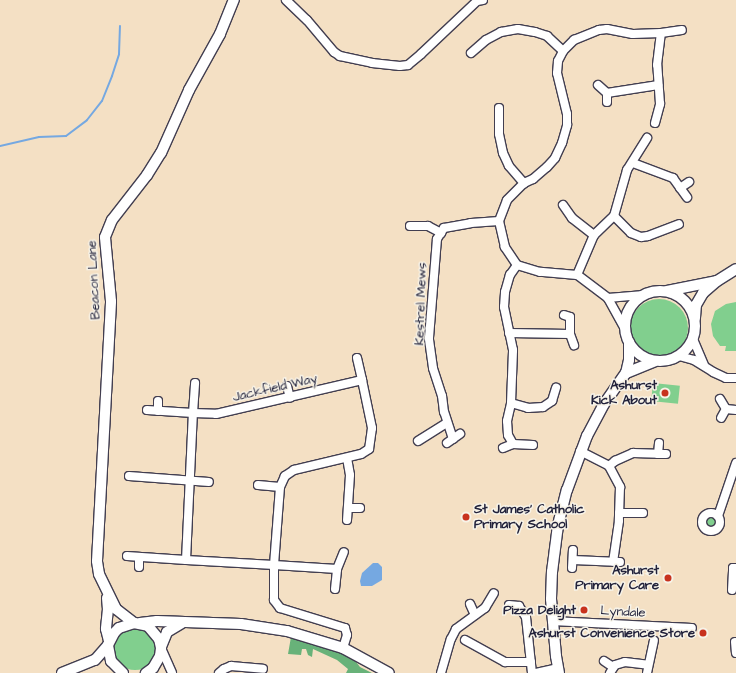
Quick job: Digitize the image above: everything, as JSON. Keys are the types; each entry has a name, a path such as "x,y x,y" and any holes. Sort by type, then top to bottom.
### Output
{"street":[{"name":"Beacon Lane","path":"161,648 154,632 116,609 99,574 97,561 111,301 104,237 112,220 147,175 161,153 189,90 220,34 234,0"},
{"path":"286,0 307,20 334,52 340,56 372,63 400,66 408,65 477,1 483,0"},
{"path":"536,673 559,671 552,621 551,599 551,585 558,525 567,490 580,451 592,426 623,376 629,360 629,342 625,329 608,298 577,276 540,272 517,265 505,247 499,221 507,200 524,183 533,179 547,167 555,158 562,144 567,125 567,114 557,73 558,61 564,51 574,40 599,30 607,29 633,34 661,33 682,30"},
{"path":"471,53 486,40 501,32 518,30 548,36 564,51"},
{"path":"655,123 660,104 657,64 661,33"},
{"path":"598,85 608,93 658,85"},
{"path":"607,102 608,93"},
{"path":"499,108 499,134 503,153 509,166 524,183"},
{"path":"577,276 594,235 614,216 627,170 633,163 647,138"},
{"path":"633,163 673,178 687,197"},
{"path":"680,188 689,182"},
{"path":"563,205 572,218 594,235"},
{"path":"614,216 631,233 641,237 648,236 679,224"},
{"path":"410,226 428,226 441,233 444,228 459,224 499,221"},
{"name":"Kestrel Mews","path":"441,233 437,239 429,338 433,368 442,396 447,424 453,439"},
{"path":"513,444 508,434 507,421 511,403 513,350 504,307 505,292 510,275 517,265"},
{"path":"623,376 656,361 672,359 679,356 693,339 696,305 703,293 717,281 736,269"},
{"path":"608,298 665,292 717,281"},
{"path":"665,292 675,295 684,301 691,310 695,320"},
{"path":"625,329 627,316 631,308 644,295"},
{"path":"564,315 570,317 570,334 574,345"},
{"path":"509,333 570,334"},
{"path":"693,339 704,365"},
{"path":"629,342 640,355 656,361"},
{"path":"679,356 704,365 713,372 726,378 736,378"},
{"path":"343,648 347,635 345,628 280,608 275,604 274,565 280,487 285,476 294,470 347,458 365,452 369,449 371,438 371,421 357,358"},
{"name":"Jackfield Way","path":"147,410 216,414 290,398 362,380"},
{"path":"186,560 195,383"},
{"path":"287,386 290,398"},
{"path":"511,403 528,408 543,407 552,401 556,388"},
{"path":"720,399 726,409"},
{"path":"158,401 158,411"},
{"path":"726,409 736,410"},
{"path":"721,418 726,409"},
{"path":"418,441 447,424"},
{"path":"609,466 615,461 633,453 662,454 659,443"},
{"path":"503,448 513,444 532,445"},
{"path":"574,550 572,564 616,562 620,487 609,466 580,451"},
{"path":"347,458 350,470 347,520"},
{"path":"718,516 736,463"},
{"path":"129,477 208,482"},
{"path":"258,485 280,487"},
{"path":"348,508 360,508"},
{"path":"619,513 643,513"},
{"path":"335,589 337,569 344,552"},
{"path":"127,556 337,569"},
{"path":"139,567 140,557"},
{"path":"732,590 733,568 736,568"},
{"name":"Beacon Lane","path":"106,591 108,609 106,629 109,643 108,654 119,671"},
{"path":"441,673 454,633 459,626 488,605 494,593"},
{"path":"470,604 475,614"},
{"path":"510,605 519,606 526,617 532,673"},
{"path":"62,673 90,663 99,656 119,628 137,623 157,621 265,627 297,634 343,648 389,673"},
{"name":"Lyndale","path":"552,621 692,628"},
{"path":"147,673 158,662 167,632 184,622"},
{"path":"465,640 505,662 531,662"},
{"path":"604,661 611,670 625,662 647,669 654,641"},
{"path":"735,642 736,653"},
{"path":"161,648 172,673"},
{"path":"90,663 119,671"},
{"path":"219,673 231,666 264,669"},
{"path":"147,673 158,673"}],"green space":[{"path":"653,299 665,299 680,307 688,322 688,334 680,349 665,357 653,357 638,349 630,334 630,322 638,307"},
{"path":"736,302 736,351 725,351 726,346 720,346 713,336 711,324 715,311 726,304"},
{"name":"Ashurst Kick About","path":"653,383 680,386 678,404 651,401"},
{"path":"710,516 714,516 718,522 714,528 710,528 706,524 706,520"},
{"path":"131,628 139,628 147,631 153,637 156,649 153,661 147,667 139,670 131,670 123,667 117,661 114,653 114,645 117,637 123,631"},
{"path":"291,637 322,645 353,658 360,667 372,673 346,673 348,669 337,660 313,649 312,657 308,655 306,649 302,649 301,655 288,654"}],"water":[{"path":"373,563 378,563 382,567 382,580 372,586 361,586 360,581 362,573"}],"waterway":[{"path":"0,146 39,137 66,136 87,120 102,101 112,76 119,54 120,26"}],"place":[{"name":"Ashurst Kick About","path":"665,393"},
{"name":"St James' Catholic Primary School","path":"466,517"},
{"name":"Ashurst Primary Care","path":"668,578"},
{"name":"Pizza Delight","path":"584,610"},
{"name":"Ashurst Convenience Store","path":"703,633"}]}
